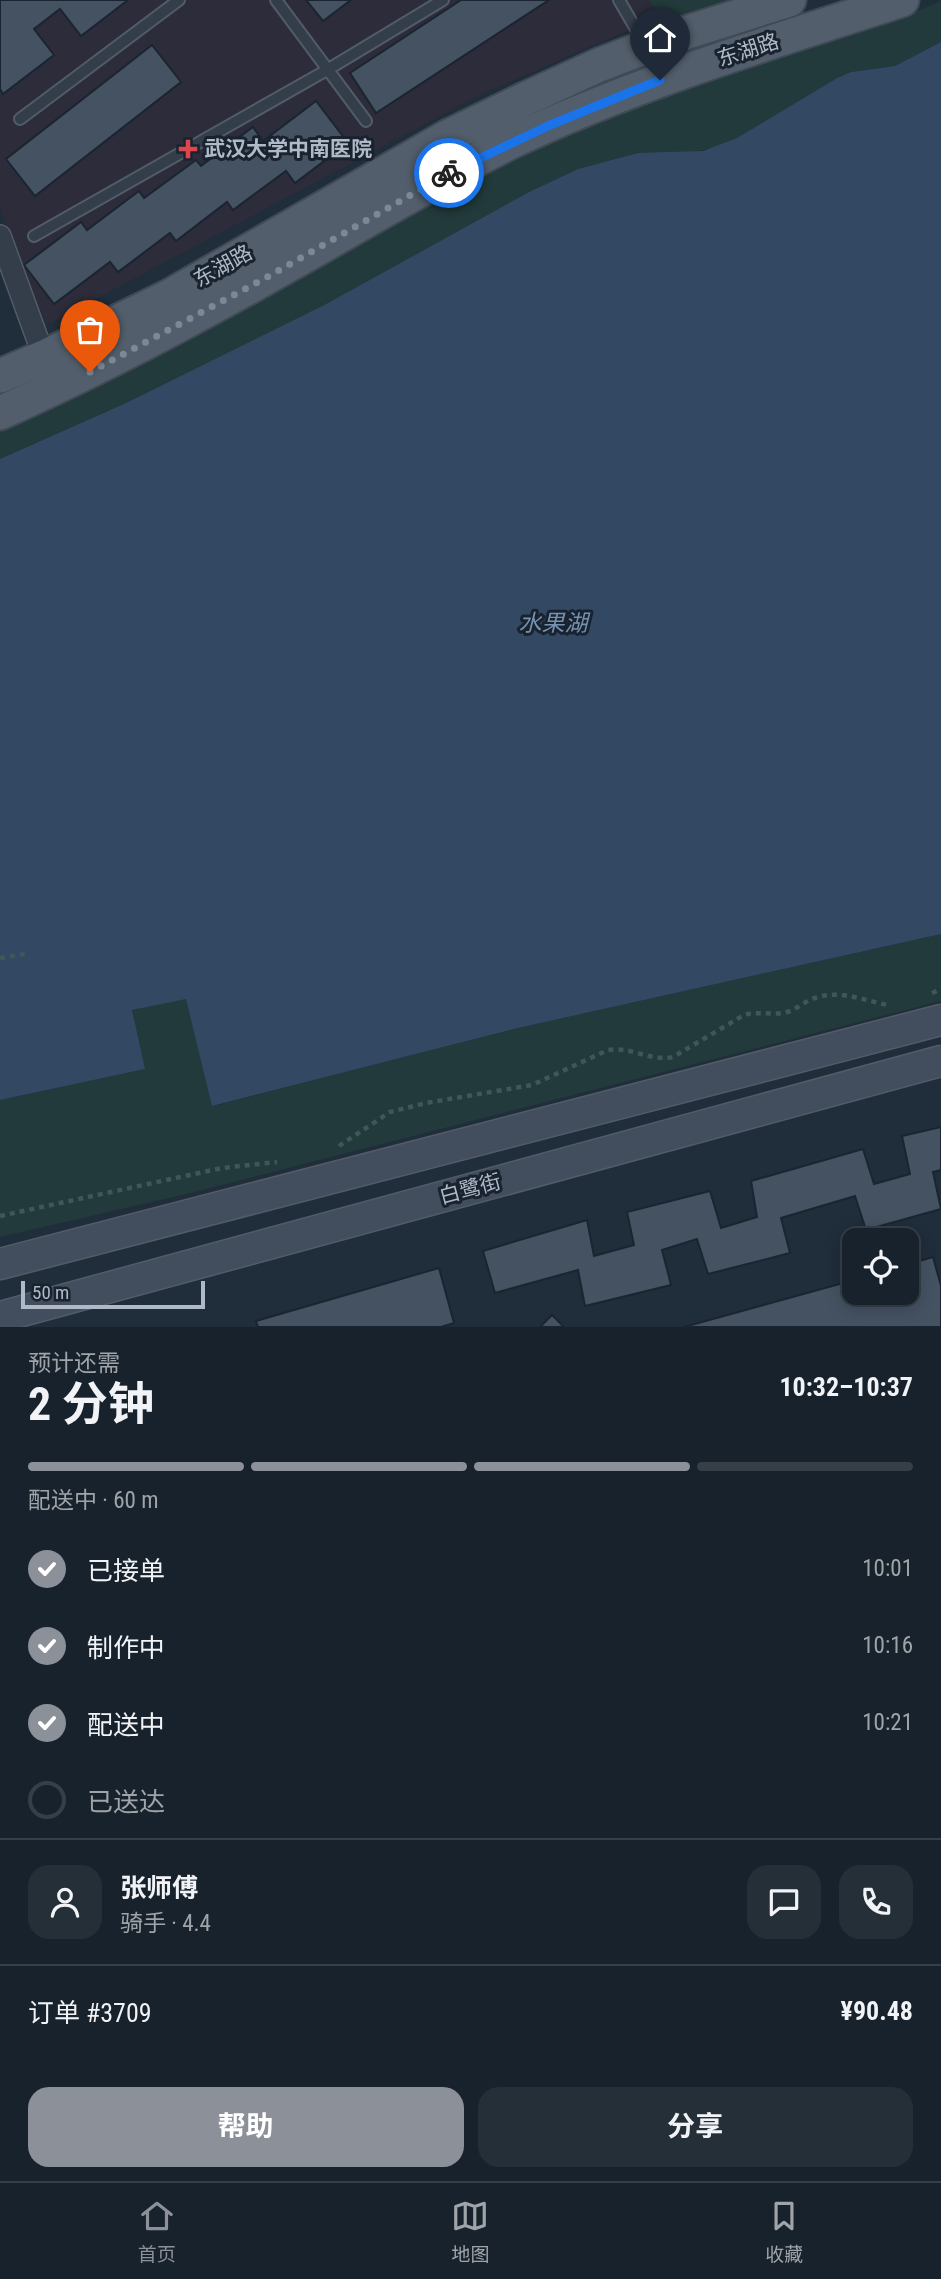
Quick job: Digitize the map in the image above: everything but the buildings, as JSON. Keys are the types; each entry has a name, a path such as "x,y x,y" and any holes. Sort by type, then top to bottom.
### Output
{"main road":[{"name":"东湖路","path":"0,376 44,358 168,297 447,136 599,65 672,37 789,0"},
{"name":"东湖路","path":"0,413 69,383 178,326 448,174 511,142 683,71 902,0"},
{"path":"0,1264 932,1009"},
{"name":"白鹭街","path":"0,1317 941,1061"}],"street":[{"path":"0,239 44,358"}],"lane":[{"path":"20,119 179,0"},
{"path":"276,0 366,121"},
{"path":"34,236 443,0"},
{"path":"619,0 647,47"}],"path":[{"path":"0,958 25,954"},
{"path":"932,1009 941,989"},
{"path":"330,1152 390,1112 532,1084 618,1048 659,1059 673,1057 744,1014 784,1013 816,997 829,994 890,1006"},
{"path":"0,1216 222,1168 251,1163 285,1162"}],"shaded area":[{"name":"武汉大学中南医院","path":"0,0 729,0 619,34 480,95 43,327 0,208"}],"green space":[{"path":"649,0 729,0 663,20"},
{"path":"941,1 941,42 895,66 851,72 837,78 719,146 690,153 638,153 578,169 529,192 326,304 126,403 0,459 0,428 514,155 686,83 912,13"},
{"path":"941,934 941,1001 191,1193 0,1237 0,1100 144,1069 132,1010 186,998 213,1106 518,1028"}],"water":[{"name":"水果湖","path":"941,42 941,934 518,1028 212,1106 186,999 132,1010 145,1069 0,1100 0,459 126,403 326,304 529,192 578,169 638,153 703,151 737,138 837,78 851,72 895,66"}],"way so far":[{"path":"90,372 271,275 449,173"}],"place":[{"name":"武汉大学中南医院","path":"188,149"}],"route":[{"path":"449,173 511,142 660,80"}]}
